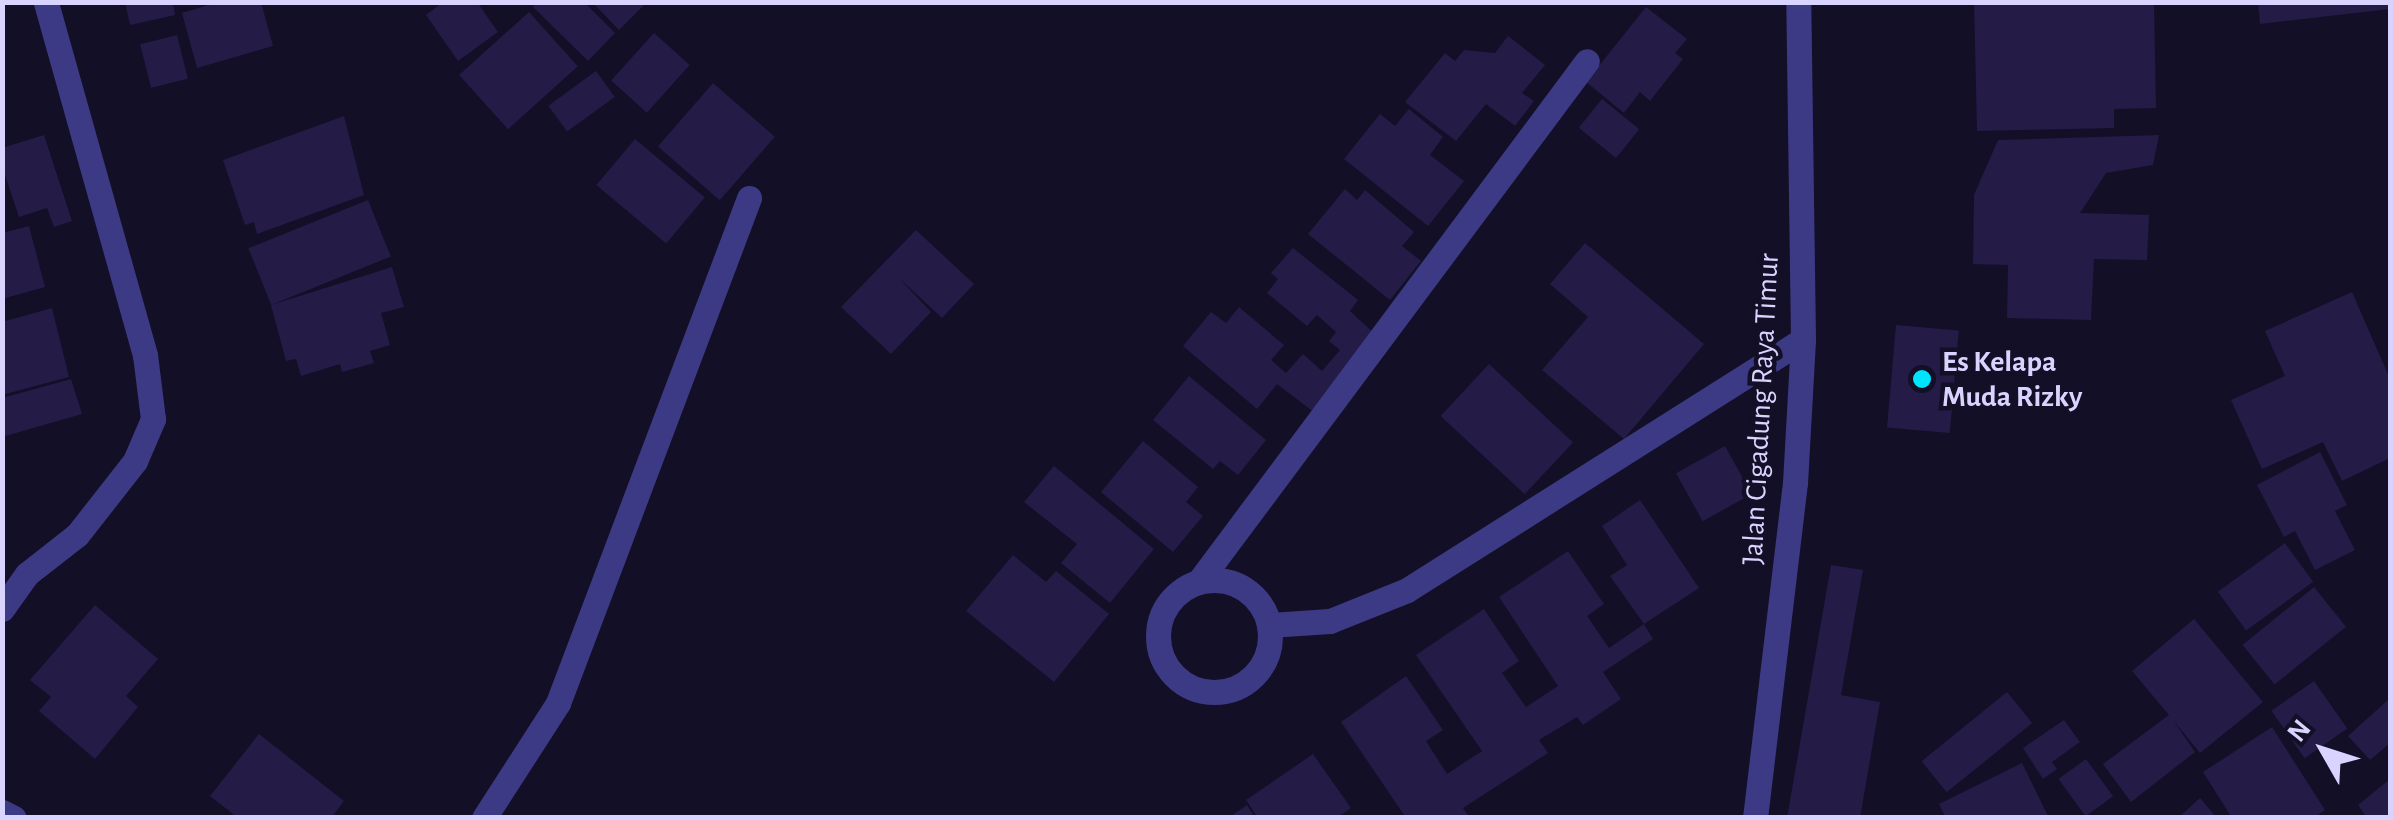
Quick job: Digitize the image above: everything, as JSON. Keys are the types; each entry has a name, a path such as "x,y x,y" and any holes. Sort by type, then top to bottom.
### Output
{"street":[{"path":"2,609 27,574 77,535 135,461 152,419 145,355 46,2"},
{"name":"Jalan Cigadung Raya Timur","path":"1755,818 1795,483 1803,340 1798,2"},
{"path":"1200,580 1245,589 1261,604 1269,625 1270,647 1248,680 1228,692 1183,684 1162,658 1158,625 1174,597 1200,580 1587,61"},
{"path":"484,818 558,703 749,198"},
{"path":"1269,625 1330,620 1407,590 1803,340"},
{"path":"2,812 14,818"}],"building":[{"path":"125,2 173,2 175,15 130,25"},
{"path":"218,2 261,2 273,46 197,68 182,13"},
{"path":"443,2 477,2 498,32 458,61 426,15"},
{"path":"537,2 584,2 615,33 588,61 533,7"},
{"path":"592,2 647,2 619,30"},
{"path":"1974,2 2154,2 2156,108 2114,109 2114,128 1977,131"},
{"path":"2258,2 2390,2 2390,9 2260,24"},
{"path":"1646,7 1687,39 1675,53 1683,59 1650,101 1640,92 1624,113 1586,82"},
{"path":"529,12 578,66 508,129 459,75"},
{"path":"654,33 690,65 647,113 611,81"},
{"path":"177,35 188,79 151,88 140,44"},
{"path":"1508,36 1545,65 1522,93 1534,101 1515,126 1486,104 1456,141 1405,102 1445,53 1455,61 1464,50 1495,53"},
{"path":"596,71 615,97 567,132 548,106"},
{"path":"713,83 775,137 720,200 658,146"},
{"path":"1602,99 1639,129 1616,158 1579,128"},
{"path":"1409,109 1443,137 1430,155 1464,181 1428,226 1344,159 1380,114 1395,126"},
{"path":"344,116 364,195 257,234 254,222 245,225 223,160"},
{"path":"44,135 72,221 54,227 47,208 19,217 2,166 2,148"},
{"path":"2159,135 2153,165 2106,173 2080,213 2149,215 2147,260 2094,259 2091,320 2007,318 2008,265 1973,264 1974,195 1998,140"},
{"path":"635,139 705,197 666,243 596,185"},
{"path":"1345,189 1357,200 1365,190 1414,232 1402,246 1421,261 1390,300 1308,234"},
{"path":"368,200 391,257 271,305 248,248"},
{"path":"29,226 45,287 2,299 2,233"},
{"path":"916,230 974,284 942,318 899,278 931,312 891,354 841,307"},
{"path":"1585,243 1704,344 1624,439 1542,370 1588,317 1550,284"},
{"path":"1293,248 1358,300 1350,311 1380,339 1315,413 1277,384 1257,409 1183,346 1211,312 1226,323 1239,307 1284,345 1271,360 1286,373 1303,354 1322,371 1340,350 1329,341 1336,332 1317,315 1307,326 1267,293 1278,279 1271,273"},
{"path":"392,267 404,307 381,313 390,345 370,351 374,363 342,372 340,364 301,376 296,359 286,361 271,305"},
{"path":"2352,292 2390,379 2390,458 2342,481 2323,442 2262,469 2231,400 2285,376 2265,331"},
{"path":"52,308 69,377 2,395 2,322"},
{"name":"Es Kelapa Muda Rizky","path":"1896,325 1959,330 1950,433 1887,428"},
{"path":"1489,364 1573,442 1525,494 1441,416"},
{"path":"1189,376 1266,440 1238,475 1220,461 1213,469 1153,420"},
{"path":"71,379 82,414 2,437 2,398"},
{"path":"1143,441 1198,487 1186,502 1203,516 1173,552 1101,492"},
{"path":"1725,446 1752,494 1703,521 1676,473"},
{"path":"2320,452 2347,505 2335,511 2355,550 2315,570 2295,531 2284,537 2257,485"},
{"path":"1054,466 1154,549 1110,603 1061,563 1077,544 1024,502"},
{"path":"1640,500 1699,588 1644,624 1610,576 1627,565 1602,526"},
{"path":"2285,543 2313,582 2246,631 2218,592"},
{"path":"1568,551 1604,604 1587,616 1609,648 1644,624 1653,639 1603,672 1621,699 1583,725 1577,717 1539,740 1548,753 1463,808 1470,818 1406,818 1341,722 1406,676 1443,730 1426,741 1447,774 1482,751 1416,655 1484,609 1519,661 1502,673 1526,707 1558,686 1499,597"},
{"path":"1013,555 1046,582 1056,571 1109,614 1054,682 966,611"},
{"path":"1831,565 1863,570 1841,695 1880,702 1860,818 1787,818"},
{"path":"2314,587 2346,627 2275,685 2243,645"},
{"path":"95,605 158,659 126,696 138,707 95,759 39,711 51,697 30,680"},
{"path":"2194,619 2263,702 2200,753 2173,720 2195,752 2131,802 2103,764 2169,715 2132,671"},
{"path":"2314,681 2347,729 2305,758 2271,711"},
{"path":"2007,692 2032,723 1947,792 1922,761"},
{"path":"2390,698 2390,743 2370,760 2348,736"},
{"path":"2064,720 2080,742 2052,762 2057,769 2043,779 2023,748"},
{"path":"2272,727 2325,810 2314,818 2232,818 2203,772"},
{"path":"259,734 344,801 331,818 238,818 210,796"},
{"path":"1313,754 1351,808 1337,818 1258,818 1246,800"},
{"path":"2086,759 2113,796 2086,816 2058,779"},
{"path":"2022,763 2049,818 1946,818 1939,804"},
{"path":"2390,779 2390,818 2367,818 2358,805"},
{"path":"2200,798 2217,818 2178,818"},
{"path":"1247,805 1255,818 1228,818"}],"place":[{"name":"Es Kelapa Muda Rizky","path":"1922,379"}]}
